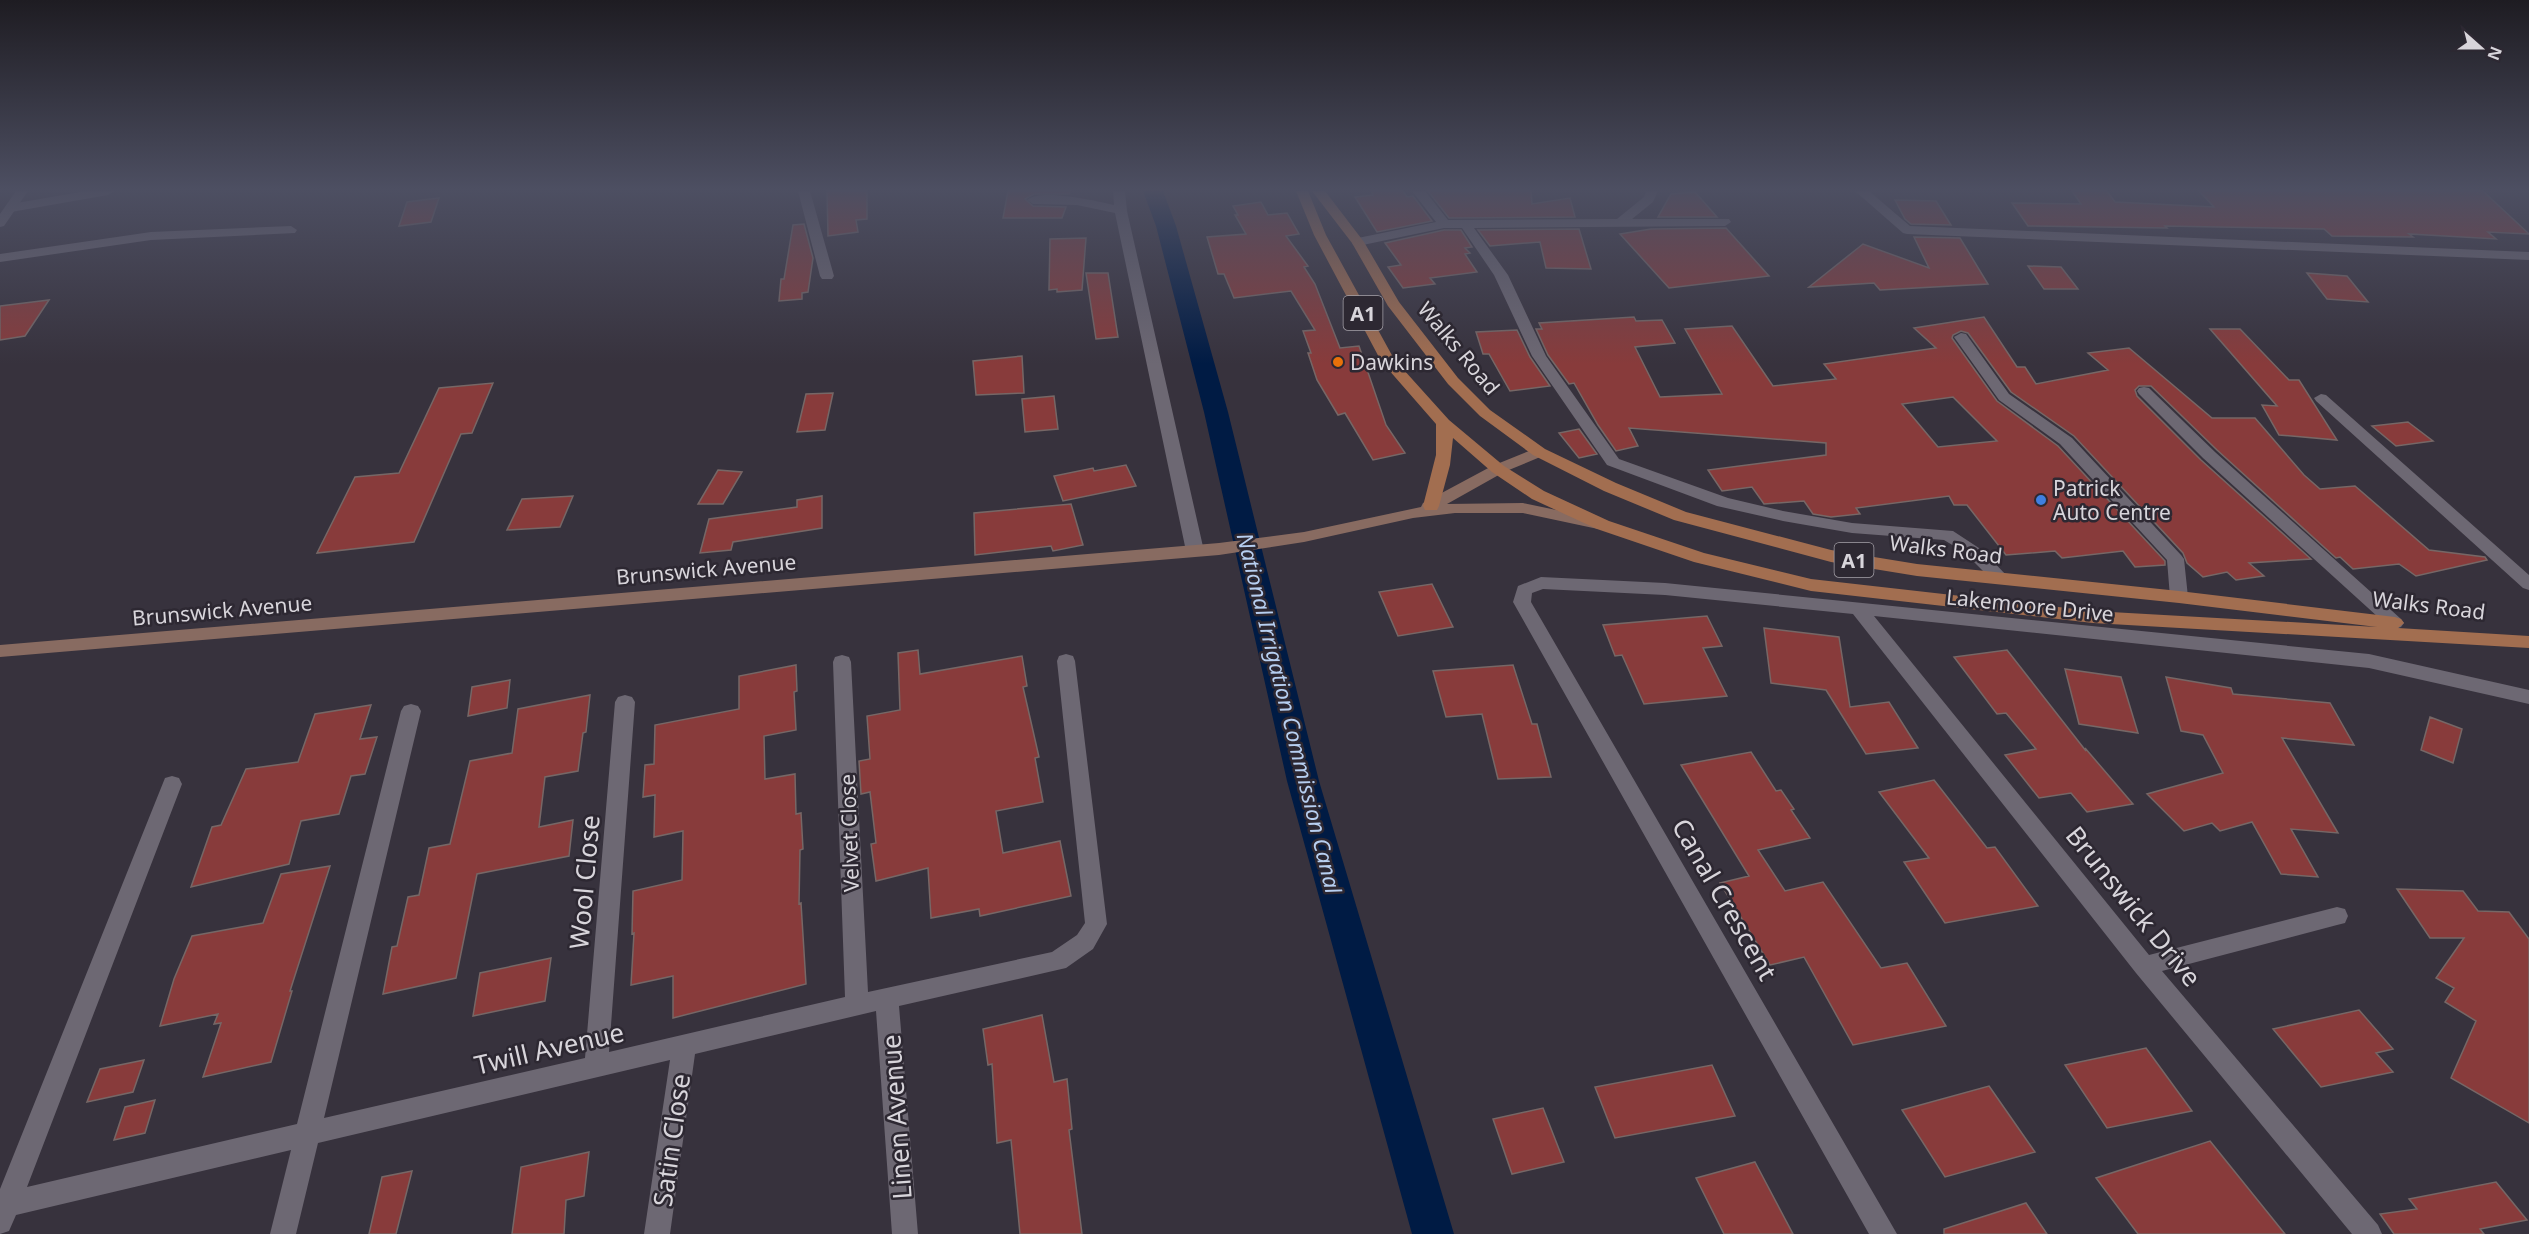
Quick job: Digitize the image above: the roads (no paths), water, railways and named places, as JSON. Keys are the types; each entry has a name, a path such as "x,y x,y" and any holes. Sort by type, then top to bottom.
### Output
{"main road":[{"name":"A1","path":"1327,249 1388,361 1444,423 1498,469"},
{"name":"Walks Road","path":"1362,249 1394,303 1453,381 1485,413 1539,452 1610,487 1680,516 1832,556 1917,570 2180,597 2529,641"},
{"path":"1431,506 1445,461 1444,423"},
{"name":"Brunswick Avenue","path":"1413,513 1431,506 1498,469 1539,452"},
{"name":"Walks Road","path":"1498,469 1538,495 1603,525 1700,558 1811,585 2093,617 2529,641"},
{"name":"Brunswick Avenue","path":"0,651 1219,549 1304,537 1413,513 1455,508 1523,508 1603,525"}],"street":[{"path":"0,258 65,249"},
{"path":"820,249 827,276"},
{"path":"1129,249 1195,550"},
{"path":"1483,249 1501,275 1539,356 1613,462 1723,502 1783,516 1852,528 1947,535 1960,540 1972,549 2000,578"},
{"path":"2352,249 2529,256"},
{"path":"1962,337 2004,397 2066,441 2175,559 2180,597"},
{"path":"2144,392 2209,455 2396,623"},
{"path":"2321,398 2529,584"},
{"path":"1610,487 1613,462"},
{"name":"Lakemoore Drive","path":"1524,590 1541,584 1665,589 2369,661 2529,697"},
{"name":"Canal Crescent","path":"1524,590 1522,602 1884,1234"},
{"name":"Brunswick Drive","path":"1859,610 2144,966 2369,1234"},
{"name":"Twill Avenue","path":"2,1211 309,1134 684,1045 1058,961 1085,942 1096,924 1066,661"},
{"name":"Velvet Close","path":"842,662 857,1005"},
{"name":"Wool Close","path":"596,1066 625,702"},
{"path":"283,1234 411,711"},
{"path":"2,1211 171,784"},
{"path":"2144,966 2337,916"},
{"name":"Linen Avenue","path":"887,999 905,1234"},
{"name":"Satin Close","path":"657,1234 684,1045"}],"waterway":[{"name":"National Irrigation Commission Canal","path":"1172,249 1216,412 1303,781 1433,1234"}],"place":[{"name":"Dawkins","path":"1338,362"},
{"name":"Patrick Auto Centre","path":"2041,500"}]}
